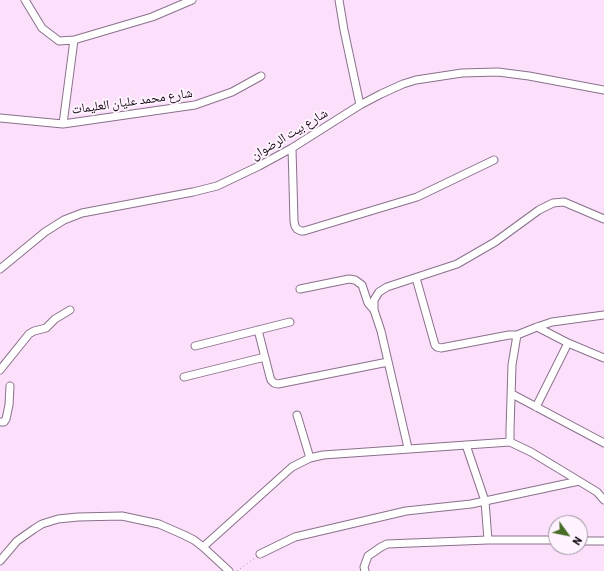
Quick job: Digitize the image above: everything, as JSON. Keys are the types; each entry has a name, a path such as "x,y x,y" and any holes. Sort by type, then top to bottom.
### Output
{"street":[{"path":"25,0 42,28 59,41 74,40 152,17 192,0"},
{"path":"340,0 344,30 360,105"},
{"path":"63,124 74,40"},
{"name":"شارع بيت الرضوان","path":"0,269 54,226 71,217 82,213 217,186 234,179 292,148 360,105 403,84 416,80 473,72 498,72 529,76 604,90"},
{"name":"شارع محمد عليان العليمات","path":"0,118 63,124 195,105 232,92 261,76"},
{"path":"292,148 294,221 295,226 300,231 417,197 494,160"},
{"path":"408,448 381,331 374,310 374,300 379,292 387,287 457,264 495,242 539,210 553,203 564,202 604,220"},
{"path":"416,278 435,345 441,348 509,335 517,335 552,322 604,315"},
{"path":"300,289 352,279 362,285 368,303 374,310"},
{"path":"0,370 30,334 34,331 46,328 55,319 70,310"},
{"path":"195,346 290,322"},
{"path":"537,327 568,343 604,358"},
{"path":"258,330 271,380 278,384 388,362"},
{"path":"510,442 512,365 517,335"},
{"path":"536,407 568,343"},
{"path":"184,377 265,357"},
{"path":"0,422 4,422 6,419 9,405 10,386"},
{"path":"512,394 604,443"},
{"path":"297,415 310,458"},
{"path":"203,547 292,467 310,458 323,455 510,442 531,452 579,481 601,490 604,500"},
{"path":"466,445 485,501 488,540"},
{"path":"260,554 295,537 406,512 471,504 579,481"},
{"path":"0,561 17,541 42,524 58,519 78,516 122,516 159,524 194,540 229,571"},
{"path":"365,571 364,567 368,556 381,546 387,544 488,540 548,540"},
{"path":"588,540 604,541"}],"path":[{"path":"237,571 260,554"}]}
